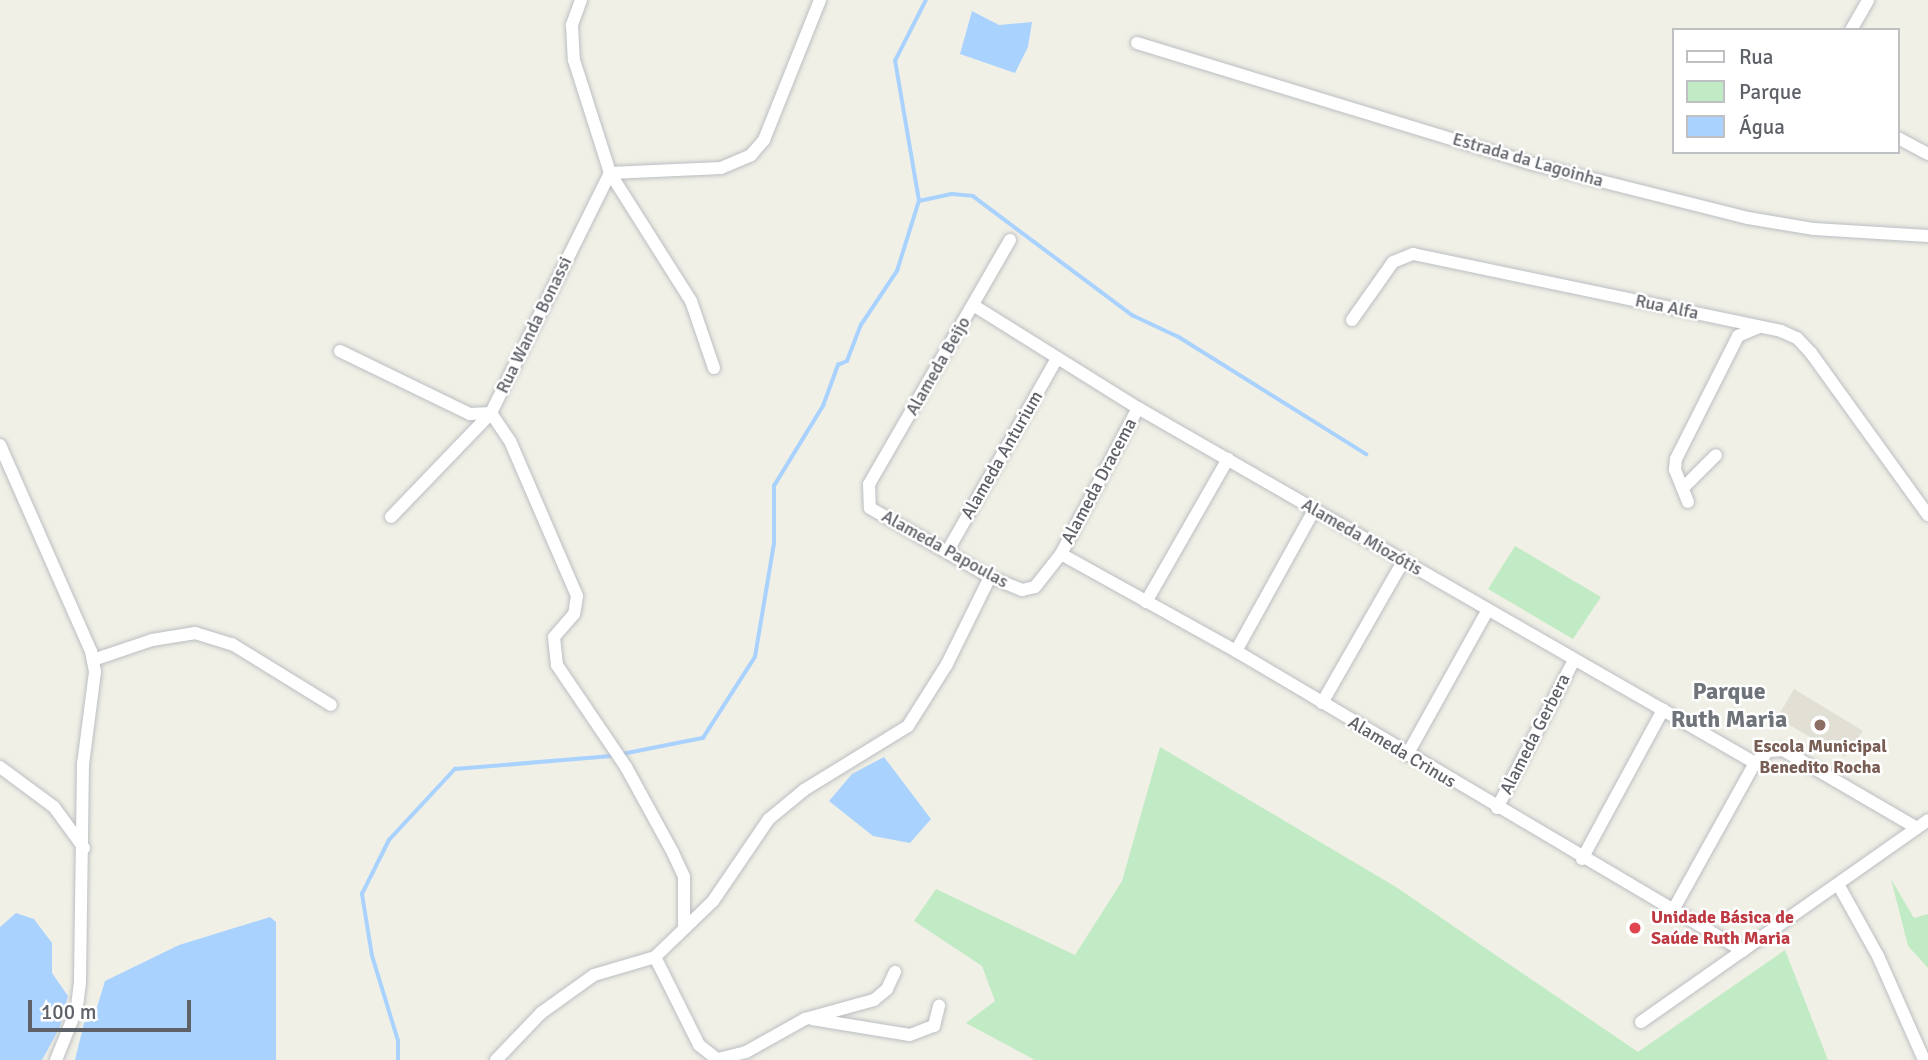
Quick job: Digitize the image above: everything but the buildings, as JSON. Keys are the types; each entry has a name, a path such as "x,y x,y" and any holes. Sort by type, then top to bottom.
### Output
{"street":[{"path":"581,0 572,26 574,60 610,173 691,300 714,369"},
{"path":"610,173 720,168 751,155 764,140 820,0"},
{"path":"1852,28 1868,0"},
{"name":"Estrada da Lagoinha","path":"1137,43 1533,164 1748,218 1814,229 1928,236"},
{"path":"1900,139 1928,153"},
{"name":"Rua Wanda Bonassi","path":"610,173 491,413 510,441 577,596 574,614 554,637 557,665 626,767 684,877 684,928"},
{"name":"Alameda Beijo","path":"866,492 1010,240"},
{"name":"Rua Alfa","path":"1352,320 1393,262 1413,254 1759,326 1797,338 1928,515"},
{"name":"Alameda Miozótis","path":"973,306 1138,408 1755,763"},
{"path":"1688,502 1684,487 1678,481 1675,459 1738,336 1759,326"},
{"path":"340,351 470,414 491,413"},
{"name":"Alameda Anturium","path":"947,552 1057,358"},
{"name":"Alameda Dracema","path":"1060,554 1138,408"},
{"path":"391,516 491,413"},
{"path":"0,445 93,660 83,764 85,848 79,992 56,1060"},
{"path":"1684,487 1716,455"},
{"path":"1146,602 1228,459"},
{"name":"Alameda Papoulas","path":"866,492 870,508 990,577 1029,589 1040,584 1060,554"},
{"path":"1236,651 1314,510"},
{"name":"Alameda Crinus","path":"1060,554 1236,651 1582,859 1743,951"},
{"path":"1322,704 1404,560"},
{"path":"496,1060 541,1013 594,975 655,957 713,901 769,819 804,789 908,726 947,664 990,577"},
{"path":"1407,755 1487,611"},
{"path":"93,660 180,633 212,636 331,705"},
{"name":"Alameda Gerbera","path":"1497,808 1573,660"},
{"path":"1582,859 1663,710"},
{"path":"1641,1022 1839,887 1923,824 1783,750 1769,751 1755,763 1672,912"},
{"path":"0,767 54,807 85,848"},
{"path":"1839,887 1878,956 1924,1060"},
{"path":"655,957 699,1045 718,1059 749,1056 805,1019 874,1000 887,989 895,972"},
{"path":"805,1019 910,1035 934,1026 939,1006"}],"shaded area":[{"name":"Escola Municipal Benedito Rocha","path":"1794,689 1863,731 1845,757 1777,718"}],"green space":[{"path":"1515,546 1601,597 1573,639 1488,589"},
{"path":"1160,747 1396,887 1638,1052 1785,950 1828,1060 1035,1060 966,1023 995,1001 982,966 914,921 936,889 1075,955 1122,881"},
{"path":"1891,879 1914,918 1928,914 1928,968 1908,946"}],"water":[{"path":"972,11 999,25 1032,22 1028,47 1015,73 960,54"},
{"path":"884,757 931,819 910,843 873,836 829,801 852,774"},
{"path":"16,913 34,919 52,943 52,973 68,996 60,1027 42,1060 0,1060 0,927"},
{"path":"270,917 276,922 276,1060 75,1060 84,1023 94,1017 105,981 179,945"}],"waterway":[{"path":"622,754 703,738 755,657 774,544 774,486 823,406 838,365 847,361 861,325 897,271 919,201 895,61 926,0"},
{"path":"919,201 952,194 973,196 1132,315 1179,337 1366,454"},
{"path":"398,1060 398,1041 372,956 362,894 389,840 455,769 614,756"}],"place":[{"name":"Escola Municipal Benedito Rocha","path":"1820,725"},
{"name":"Unidade Básica de Saúde Ruth Maria","path":"1635,928"}],"district":[{"name":"Parque Ruth Maria","path":"1729,706"}]}
